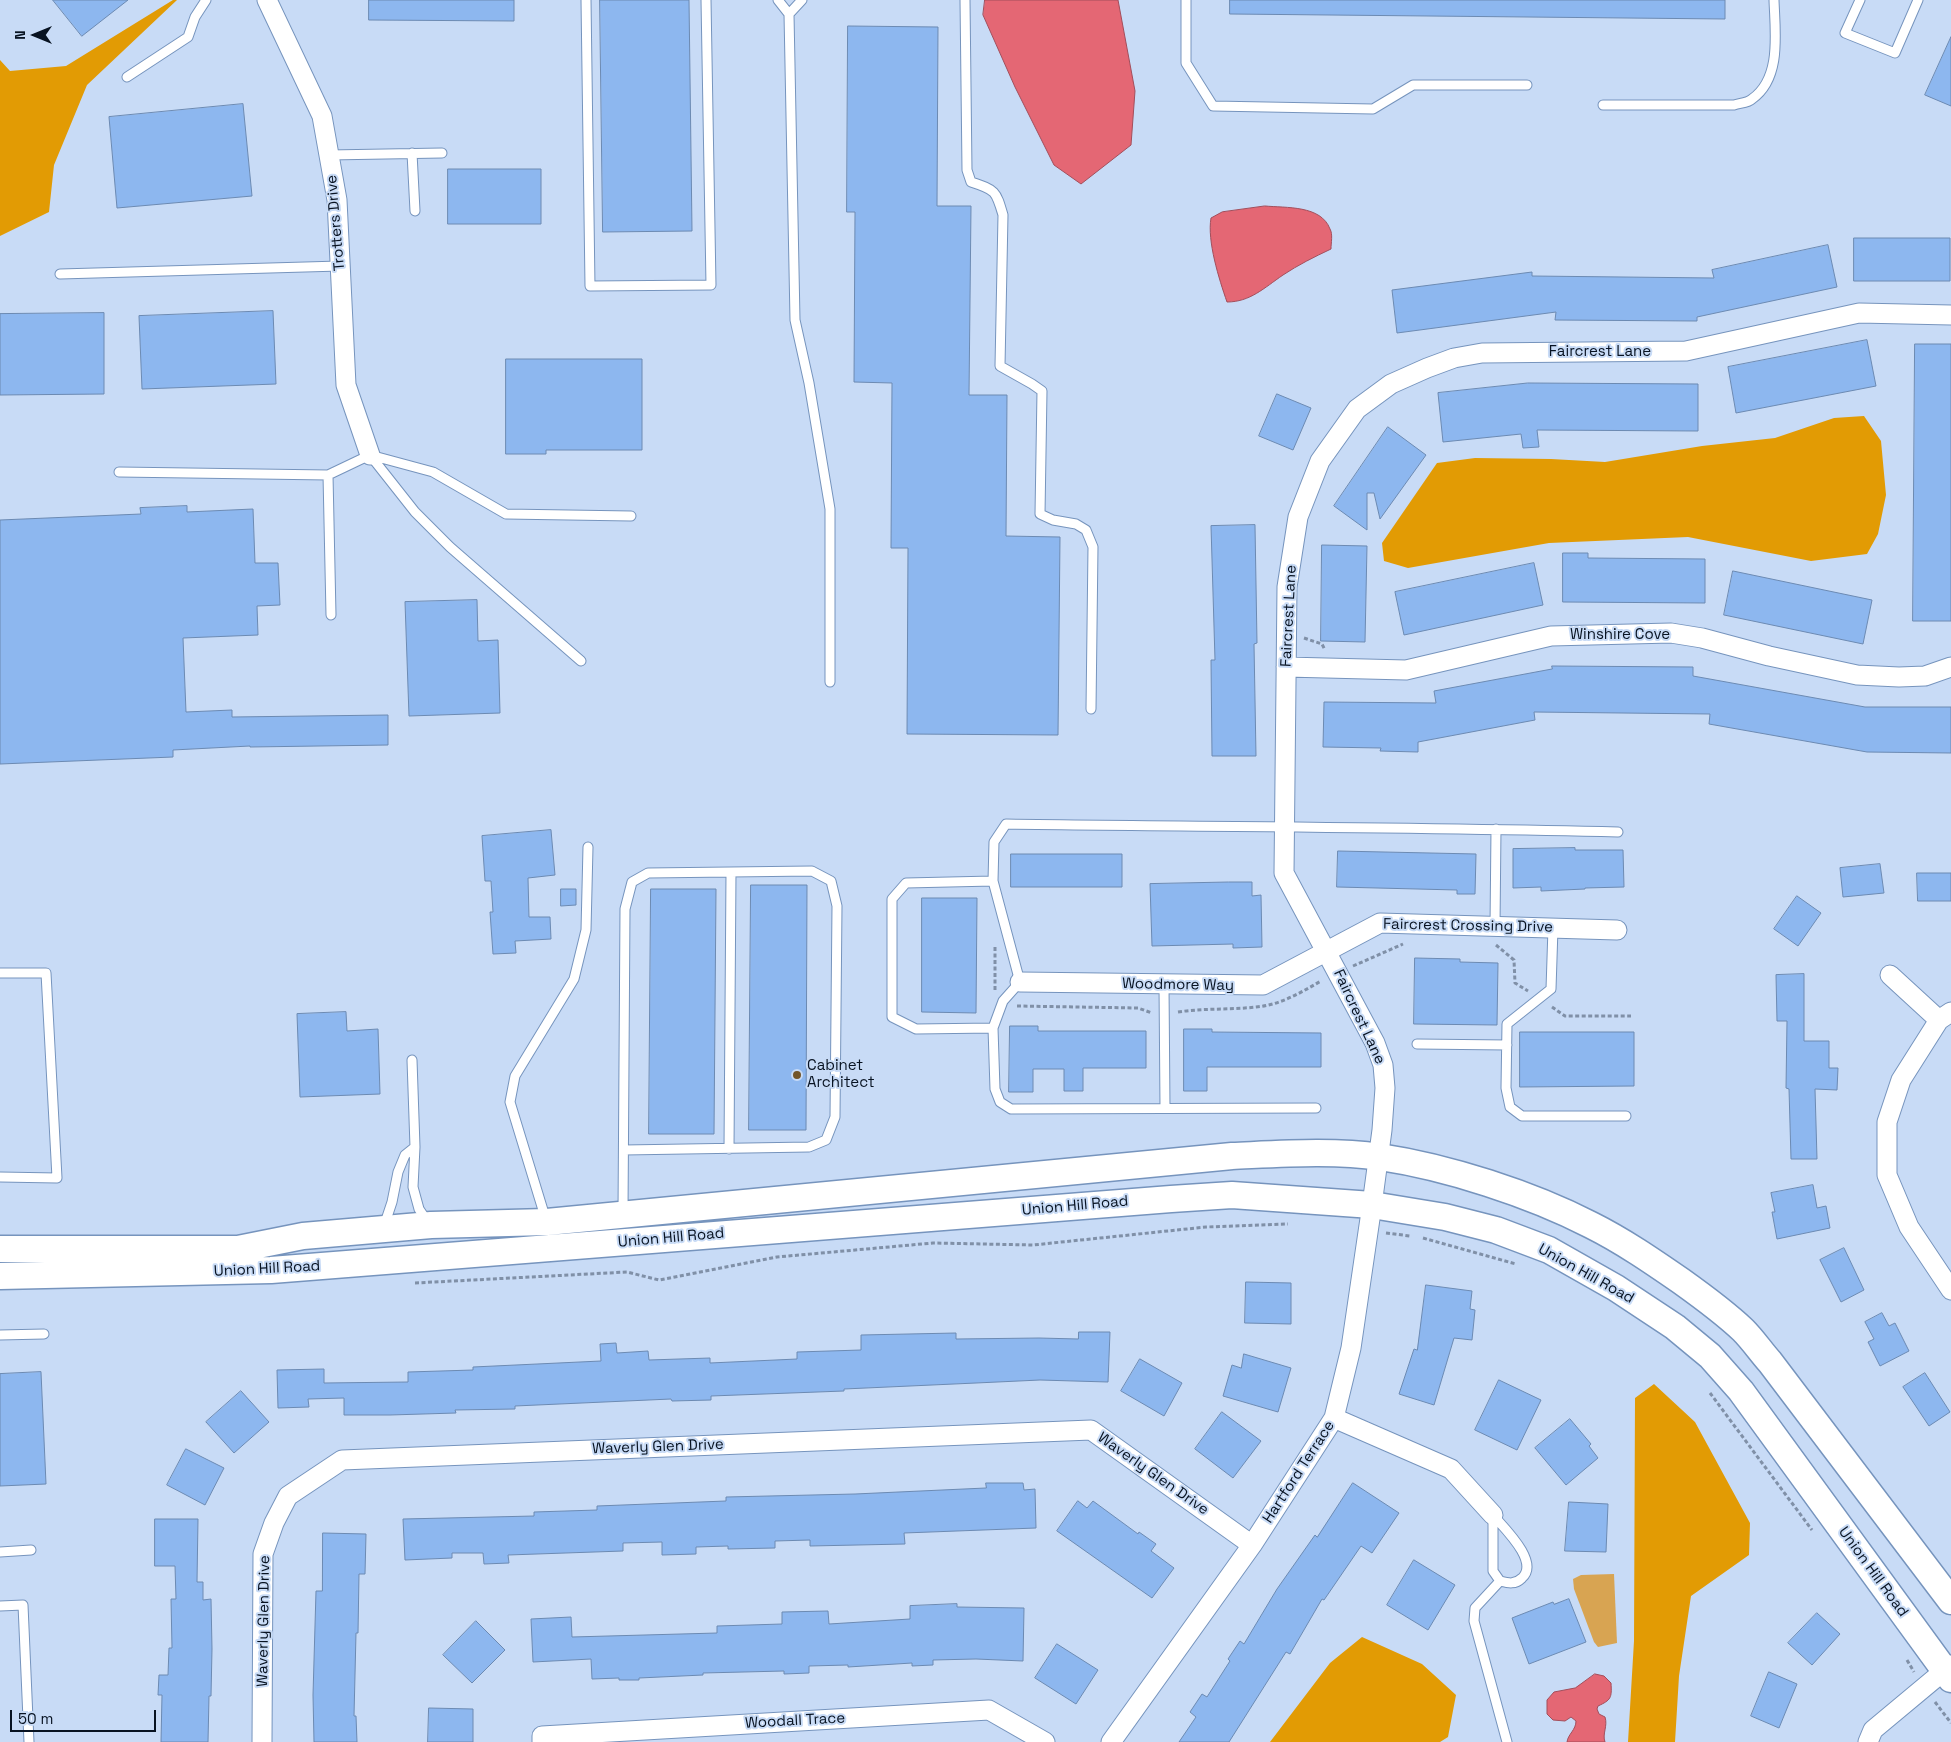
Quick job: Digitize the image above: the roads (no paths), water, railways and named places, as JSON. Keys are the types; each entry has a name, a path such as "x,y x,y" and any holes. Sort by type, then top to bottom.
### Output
{"street":[{"name":"Trotters Drive","path":"267,0 322,116 337,200 346,385 370,455"},
{"name":"Faircrest Lane","path":"1378,1157 1385,1088 1384,1065 1360,1014 1284,873 1287,587 1298,517 1320,461 1357,409 1391,384 1454,358 1482,353 1686,352 1859,313 1951,315"},
{"name":"Winshire Cove","path":"1286,667 1406,670 1550,636 1651,634 1671,634 1702,638 1768,656 1857,675 1925,676 1951,667"},
{"name":"Faircrest Crossing Drive","path":"1327,952 1380,923 1617,930"},
{"name":"Woodmore Way","path":"1020,982 1263,985 1327,952"},
{"path":"1890,975 1945,1016 1901,1080 1887,1122 1887,1175 1909,1227 1951,1290"},
{"name":"Union Hill Road","path":"0,1276 271,1270 1232,1156 1335,1154 1378,1157 1420,1164 1480,1181 1539,1202 1591,1225 1645,1256 1709,1301 1744,1331 1770,1362 1951,1601"},
{"name":"Hartford Terrace","path":"1111,1742 1252,1545 1334,1418 1351,1348 1378,1157"},
{"name":"Union Hill Road","path":"0,1249 238,1249 303,1236 431,1225 547,1222 623,1228 1232,1195 1372,1205 1445,1217 1496,1230 1549,1250 1616,1288 1675,1327 1710,1356 1741,1391 1949,1671"},
{"path":"1334,1418 1451,1468 1493,1515"},
{"name":"Waverly Glen Drive","path":"262,1742 264,1554 274,1523 288,1496 342,1460 1091,1430 1252,1545"},
{"path":"1868,1742 1873,1730 1924,1686 1949,1671"},
{"name":"Woodall Trace","path":"542,1742 542,1736 989,1710 1045,1742"}],"lane":[{"path":"127,77 188,37 195,17 206,0"},
{"path":"586,0 590,286 711,285 706,0"},
{"path":"778,0 789,14 795,320 830,509 830,682"},
{"path":"789,14 802,0"},
{"path":"966,0 967,170 971,182 990,188 998,197 1003,215 1000,366 1042,391 1040,514 1053,520 1076,524 1086,530 1093,547 1091,710"},
{"path":"1186,0 1186,63 1213,106 1373,109 1413,84 1527,85"},
{"path":"1603,105 1734,105 1751,100 1765,88 1772,69 1775,52 1774,0"},
{"path":"1860,0 1845,33 1895,53 1918,0"},
{"path":"329,155 442,153"},
{"path":"412,154 415,211"},
{"path":"60,274 340,266"},
{"path":"370,455 415,512 450,547 580,661"},
{"path":"119,472 328,475 370,455 434,472 506,514 631,516"},
{"path":"328,475 331,615"},
{"path":"1316,1108 1011,1109 1000,1102 995,1089 992,1028 1003,1001 1020,982 992,881 994,842 1006,824 1618,832"},
{"path":"1494,926 1496,829"},
{"path":"547,1222 510,1102 515,1076 574,978 586,930 588,847"},
{"path":"623,1228 625,909 632,882 648,873 812,871 831,881 837,906 835,1117 826,1140 808,1147 624,1150"},
{"path":"729,1148 731,872"},
{"path":"992,881 906,883 892,899 892,1016 916,1030 992,1028"},
{"path":"1553,928 1551,989 1508,1024 1506,1088 1510,1107 1522,1116 1626,1116"},
{"path":"0,973 46,973 58,1178 0,1177"},
{"path":"1164,985 1165,1108"},
{"path":"1418,1044 1507,1045"},
{"path":"412,1060 415,1147 413,1187 419,1209 431,1225"},
{"path":"383,1229 392,1202 398,1172 405,1155 415,1147"},
{"path":"0,1335 44,1334"},
{"path":"1493,1515 1527,1560 1528,1569 1526,1575 1518,1582 1511,1583 1500,1580 1493,1571 1493,1515"},
{"path":"0,1552 31,1550"},
{"path":"1500,1580 1475,1608 1474,1621 1507,1742"},
{"path":"0,1606 24,1605 29,1742"}],"place":[{"name":"Cabinet Architect","path":"797,1075"}]}
